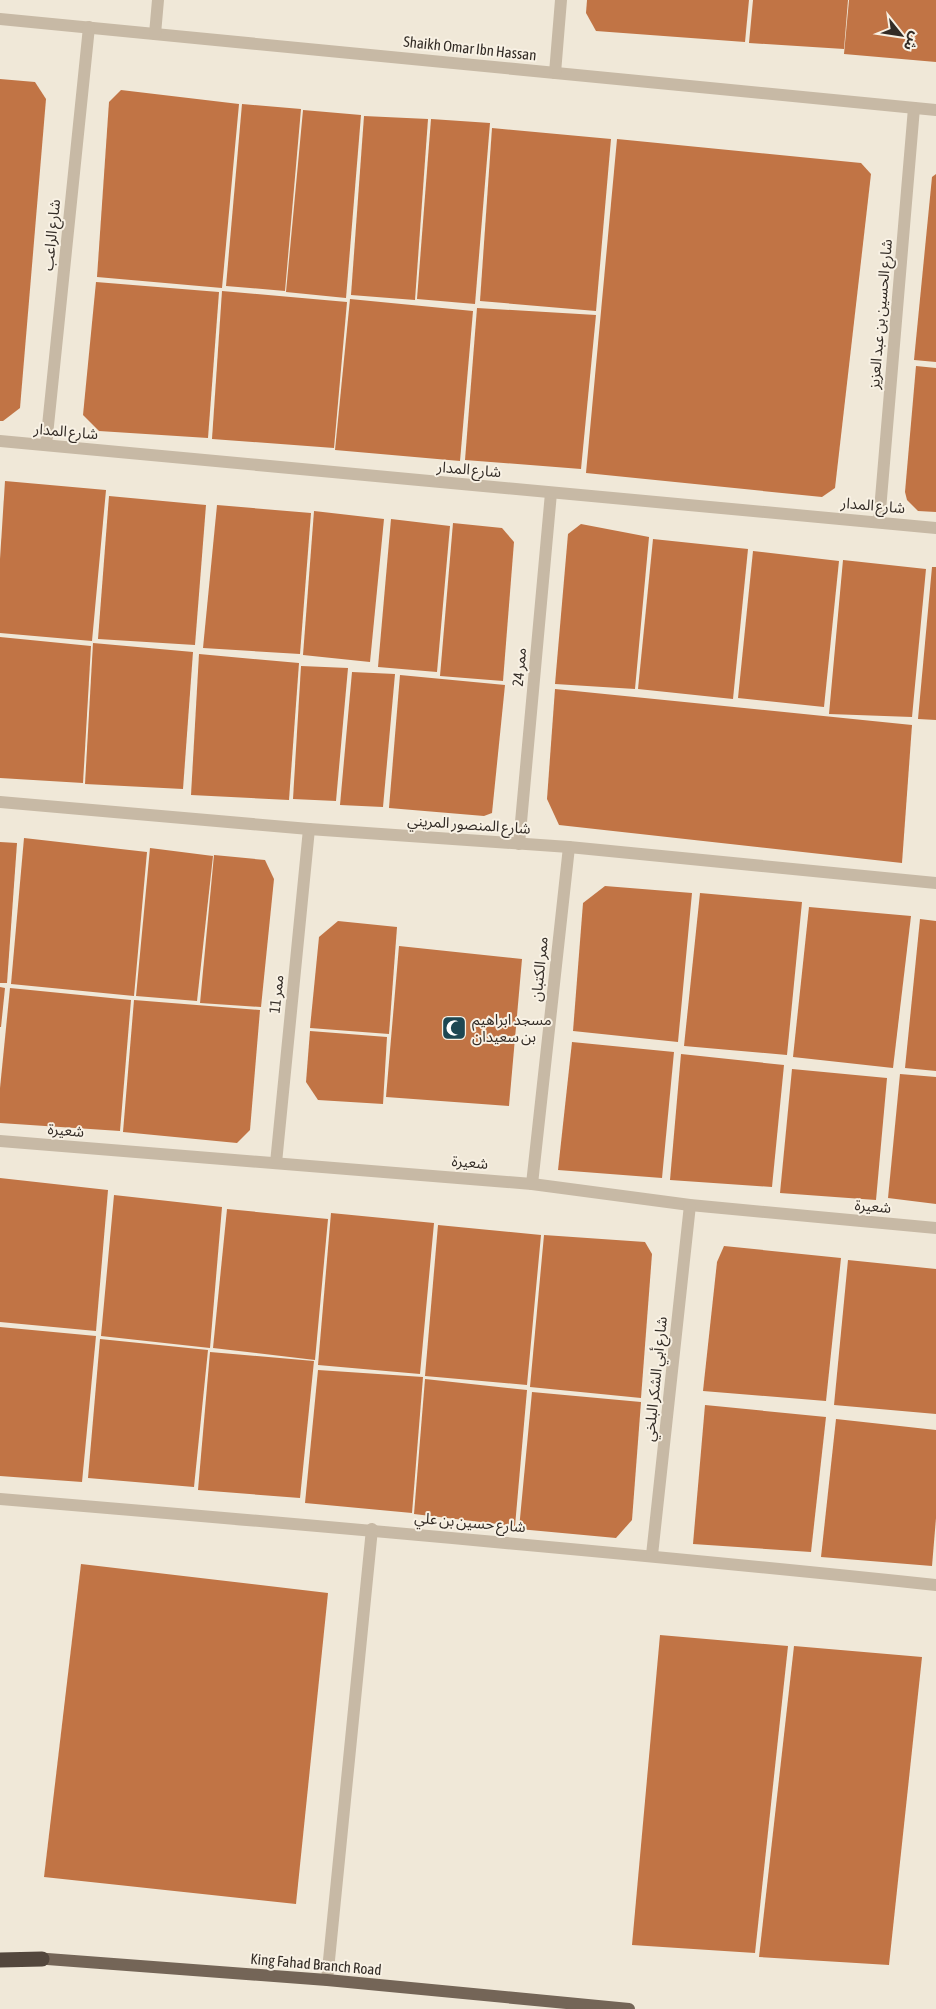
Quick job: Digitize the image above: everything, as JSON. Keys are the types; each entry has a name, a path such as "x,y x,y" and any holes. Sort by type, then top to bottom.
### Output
{"highway":[{"path":"0,1960 42,1959"}],"main road":[{"name":"King Fahad Branch Road","path":"0,1955 327,1980 629,2009"}],"street":[{"path":"156,34 158,0"},
{"path":"555,73 562,0"},
{"name":"Shaikh Omar Ibn Hassan","path":"0,19 936,110"},
{"name":"شارع الراعب","path":"46,445 89,27"},
{"name":"شارع الحسين بن عبد العزيز","path":"878,522 914,108"},
{"name":"شارع المدار","path":"0,441 936,528"},
{"name":"ممر 24","path":"519,844 551,493"},
{"name":"شارع المنصور المريني","path":"0,802 309,829 569,847 936,883"},
{"name":"ممر 11","path":"276,1163 309,829"},
{"name":"ممر الكتبان","path":"532,1184 569,847"},
{"name":"شعيرة","path":"0,1141 532,1184 690,1205 936,1228"},
{"name":"شارع أبي الشكر البلخي","path":"652,1555 690,1205"},
{"name":"شارع حسين بن علي","path":"0,1499 372,1529 652,1555 936,1585"},
{"path":"327,1980 372,1529"}],"building":[{"path":"587,0 749,0 745,42 596,31 586,13"},
{"path":"753,0 848,0 844,49 749,43"},
{"path":"849,0 936,0 936,62 844,54"},
{"path":"0,79 35,82 46,99 20,408 3,421 0,421"},
{"path":"121,90 239,104 222,288 97,277 109,102"},
{"path":"242,104 301,109 285,291 226,286"},
{"path":"303,110 361,115 346,298 286,292"},
{"path":"364,116 428,119 415,300 351,295"},
{"path":"431,119 490,123 475,304 417,299"},
{"path":"492,128 611,139 596,311 480,301"},
{"path":"617,139 861,163 871,174 835,488 822,497 586,473"},
{"path":"936,174 936,362 914,360 932,177"},
{"path":"96,282 219,292 208,438 99,431 83,415"},
{"path":"222,291 347,302 334,448 212,439"},
{"path":"350,299 473,311 460,461 335,450"},
{"path":"477,308 596,315 581,469 465,460"},
{"path":"916,366 936,368 936,512 918,511 907,500 905,492"},
{"path":"5,481 106,490 92,641 0,633 0,559"},
{"path":"109,496 206,505 195,645 98,639"},
{"path":"217,505 311,513 300,654 203,648"},
{"path":"314,511 384,519 370,662 303,655"},
{"path":"391,519 450,526 437,672 378,667"},
{"path":"453,523 502,528 514,542 503,681 440,676"},
{"path":"581,524 649,537 635,689 555,684 568,534"},
{"path":"653,539 748,549 733,699 638,689"},
{"path":"753,551 839,561 824,707 738,698"},
{"path":"843,560 926,569 912,717 829,714"},
{"path":"932,567 936,567 936,720 918,719"},
{"path":"0,637 91,646 83,783 0,778"},
{"path":"93,643 193,652 183,789 85,784"},
{"path":"199,654 299,663 289,800 191,795"},
{"path":"301,666 348,668 336,801 293,799"},
{"path":"352,672 395,674 383,807 340,805"},
{"path":"400,675 505,685 492,813 484,816 389,808"},
{"path":"555,689 912,725 902,863 559,825 547,799"},
{"path":"24,838 147,852 134,996 11,984"},
{"path":"0,842 17,843 7,983 0,983"},
{"path":"150,848 213,856 197,1001 136,996"},
{"path":"214,855 265,860 274,879 261,1007 200,1003"},
{"path":"605,886 692,893 678,1042 573,1031 583,903"},
{"path":"700,893 802,902 787,1055 684,1046"},
{"path":"809,907 911,916 893,1068 793,1057"},
{"path":"920,919 936,921 936,1071 905,1068"},
{"path":"338,921 397,927 389,1034 310,1028 319,937"},
{"name":"مسجد ابراهيم بن سعيدان","path":"399,946 522,959 509,1106 386,1097"},
{"path":"0,987 5,988 1,1027 0,1027"},
{"path":"10,988 131,1000 120,1131 0,1123 0,1088"},
{"path":"134,1000 260,1010 250,1130 237,1143 123,1132"},
{"path":"310,1031 387,1037 383,1104 318,1100 306,1082"},
{"path":"572,1042 674,1052 662,1178 558,1170"},
{"path":"681,1054 784,1065 772,1187 670,1180"},
{"path":"792,1069 887,1078 876,1200 780,1193"},
{"path":"900,1074 936,1077 936,1204 888,1198"},
{"path":"0,1178 108,1190 96,1331 0,1322"},
{"path":"114,1195 222,1207 210,1348 101,1336"},
{"path":"227,1209 328,1219 315,1360 213,1348"},
{"path":"331,1213 434,1223 420,1374 318,1365"},
{"path":"438,1225 541,1235 527,1385 425,1376"},
{"path":"544,1235 645,1242 652,1254 641,1398 530,1387"},
{"path":"724,1246 841,1258 826,1401 703,1391 717,1262"},
{"path":"848,1260 936,1269 936,1414 834,1405"},
{"path":"0,1327 96,1336 82,1482 0,1476"},
{"path":"100,1339 208,1350 194,1487 88,1478"},
{"path":"210,1352 314,1361 300,1498 198,1490"},
{"path":"318,1370 423,1377 412,1513 305,1503"},
{"path":"425,1379 527,1390 515,1526 414,1514"},
{"path":"532,1392 641,1402 632,1520 616,1538 519,1529"},
{"path":"705,1405 826,1417 811,1552 693,1544"},
{"path":"836,1419 936,1430 936,1518 932,1566 821,1557"},
{"path":"81,1564 328,1593 296,1904 44,1877"},
{"path":"660,1635 788,1646 755,1953 632,1945"},
{"path":"794,1646 922,1657 889,1965 759,1957"}],"place":[{"name":"مسجد ابراهيم بن سعيدان","path":"454,1028"}]}
